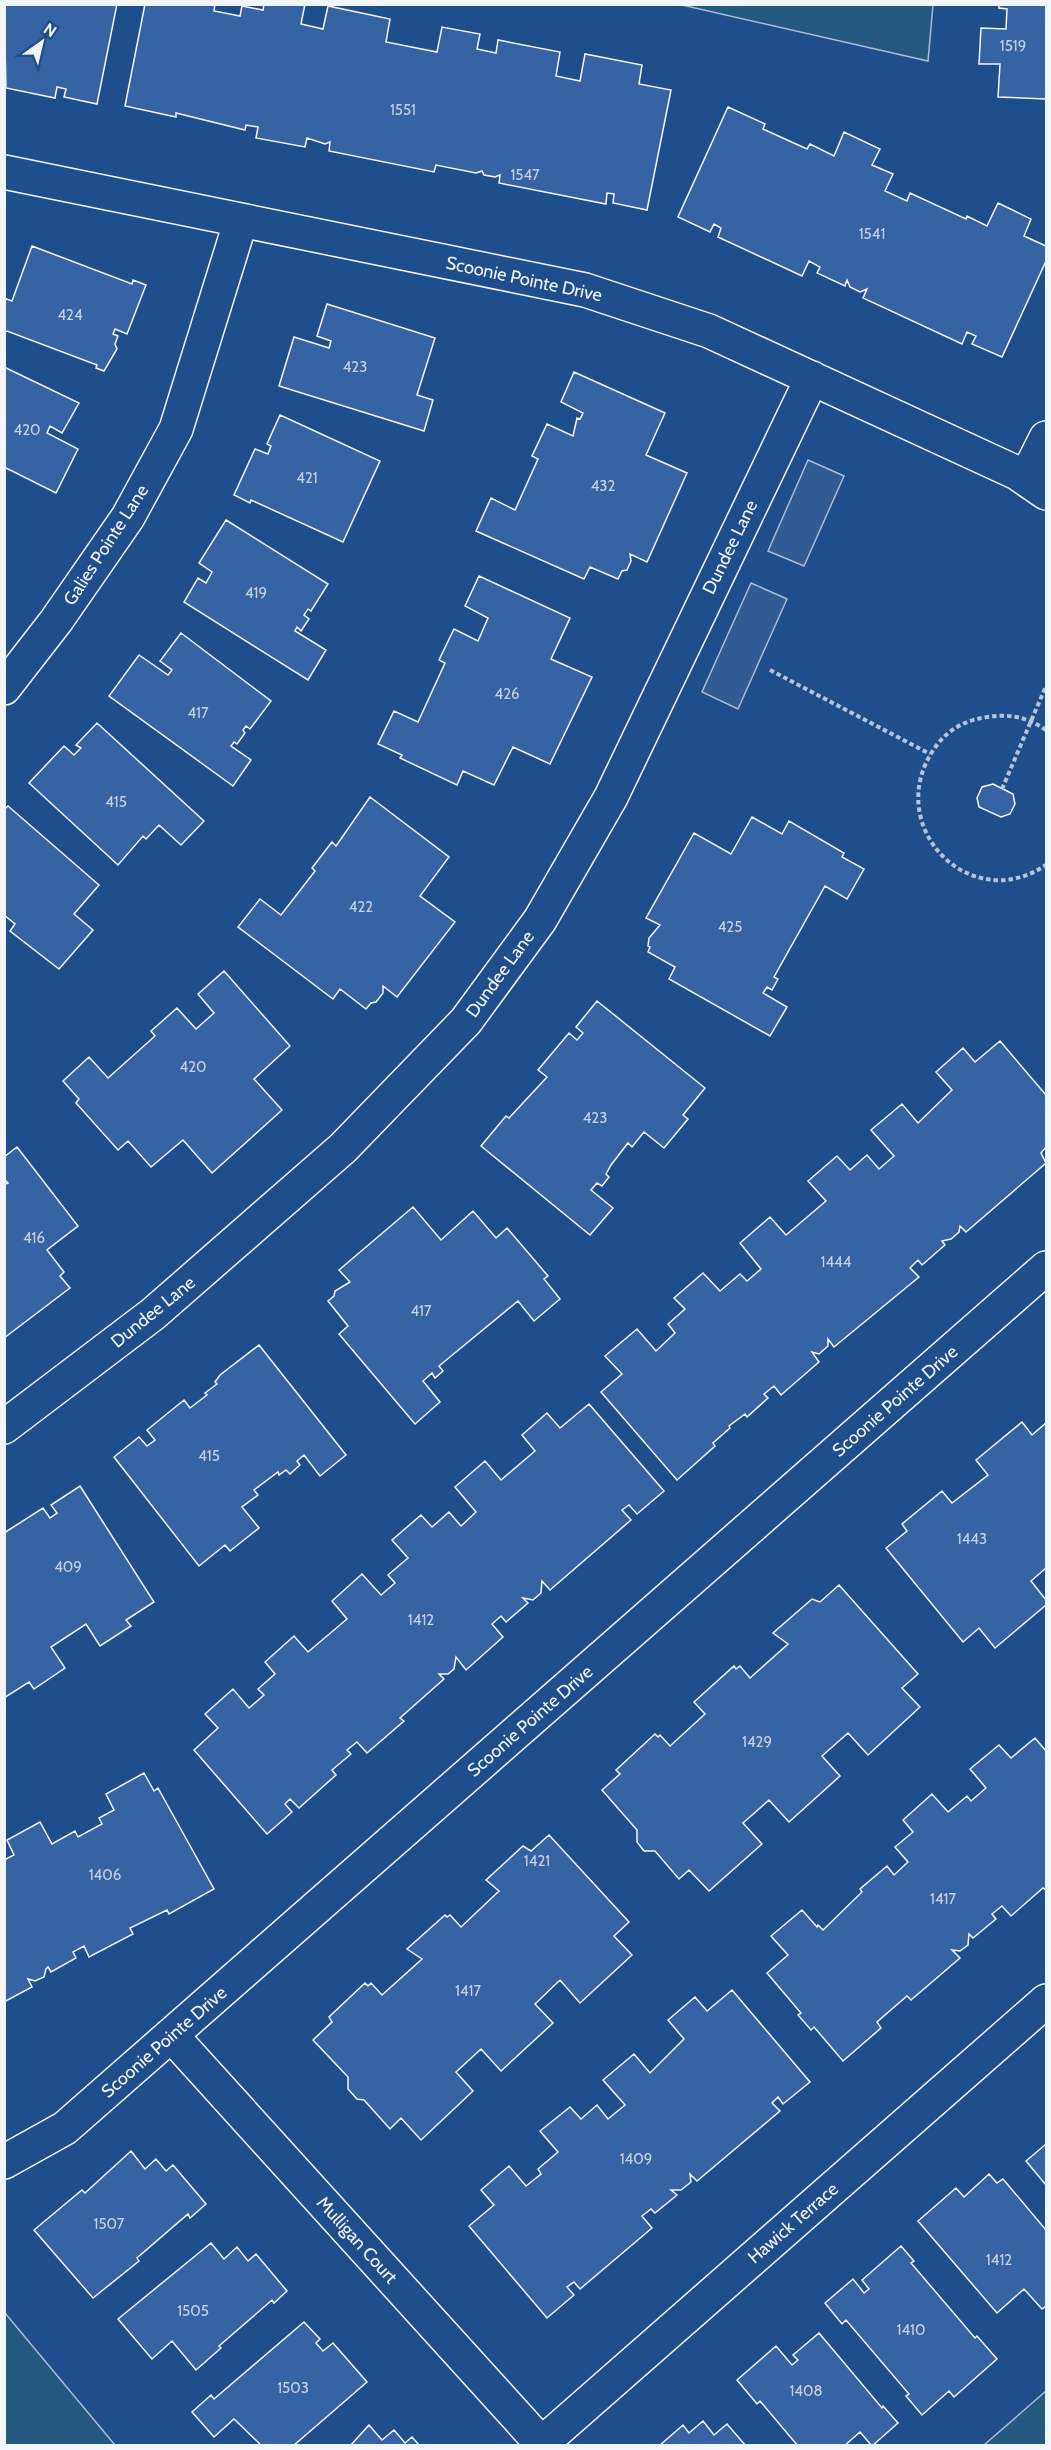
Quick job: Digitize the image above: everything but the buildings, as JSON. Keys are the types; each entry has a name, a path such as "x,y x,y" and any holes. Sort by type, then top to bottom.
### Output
{"street":[{"name":"Scoonie Pointe Drive","path":"4,172 585,290 709,331 1036,485"},
{"name":"Galies Pointe Lane","path":"4,688 56,621 128,517 176,429 242,220"},
{"name":"Dundee Lane","path":"4,1428 153,1314 343,1148 466,1021 540,920 611,797 812,378"},
{"path":"1036,485 1047,438"},
{"name":"Scoonie Pointe Drive","path":"4,2162 65,2128 1047,1268"},
{"name":"Hawick Terrace","path":"540,2444 1047,2001"},
{"name":"Mulligan Court","path":"172,2036 540,2444"}],"path":[{"path":"770,670 930,754"},
{"path":"1002,789 1047,686"},
{"path":"1047,730 1032,720 1000,714 967,720 940,739 922,766 916,798 923,830 941,857 969,875 1001,881 1033,874 1047,865"}],"shaded area":[{"path":"682,5 933,5 928,61"},
{"path":"808,460 844,476 804,566 768,551"},
{"path":"751,583 787,599 738,709 702,692"},
{"path":"5,2313 115,2445 5,2445"},
{"path":"1046,2391 1046,2445 984,2445"}]}
